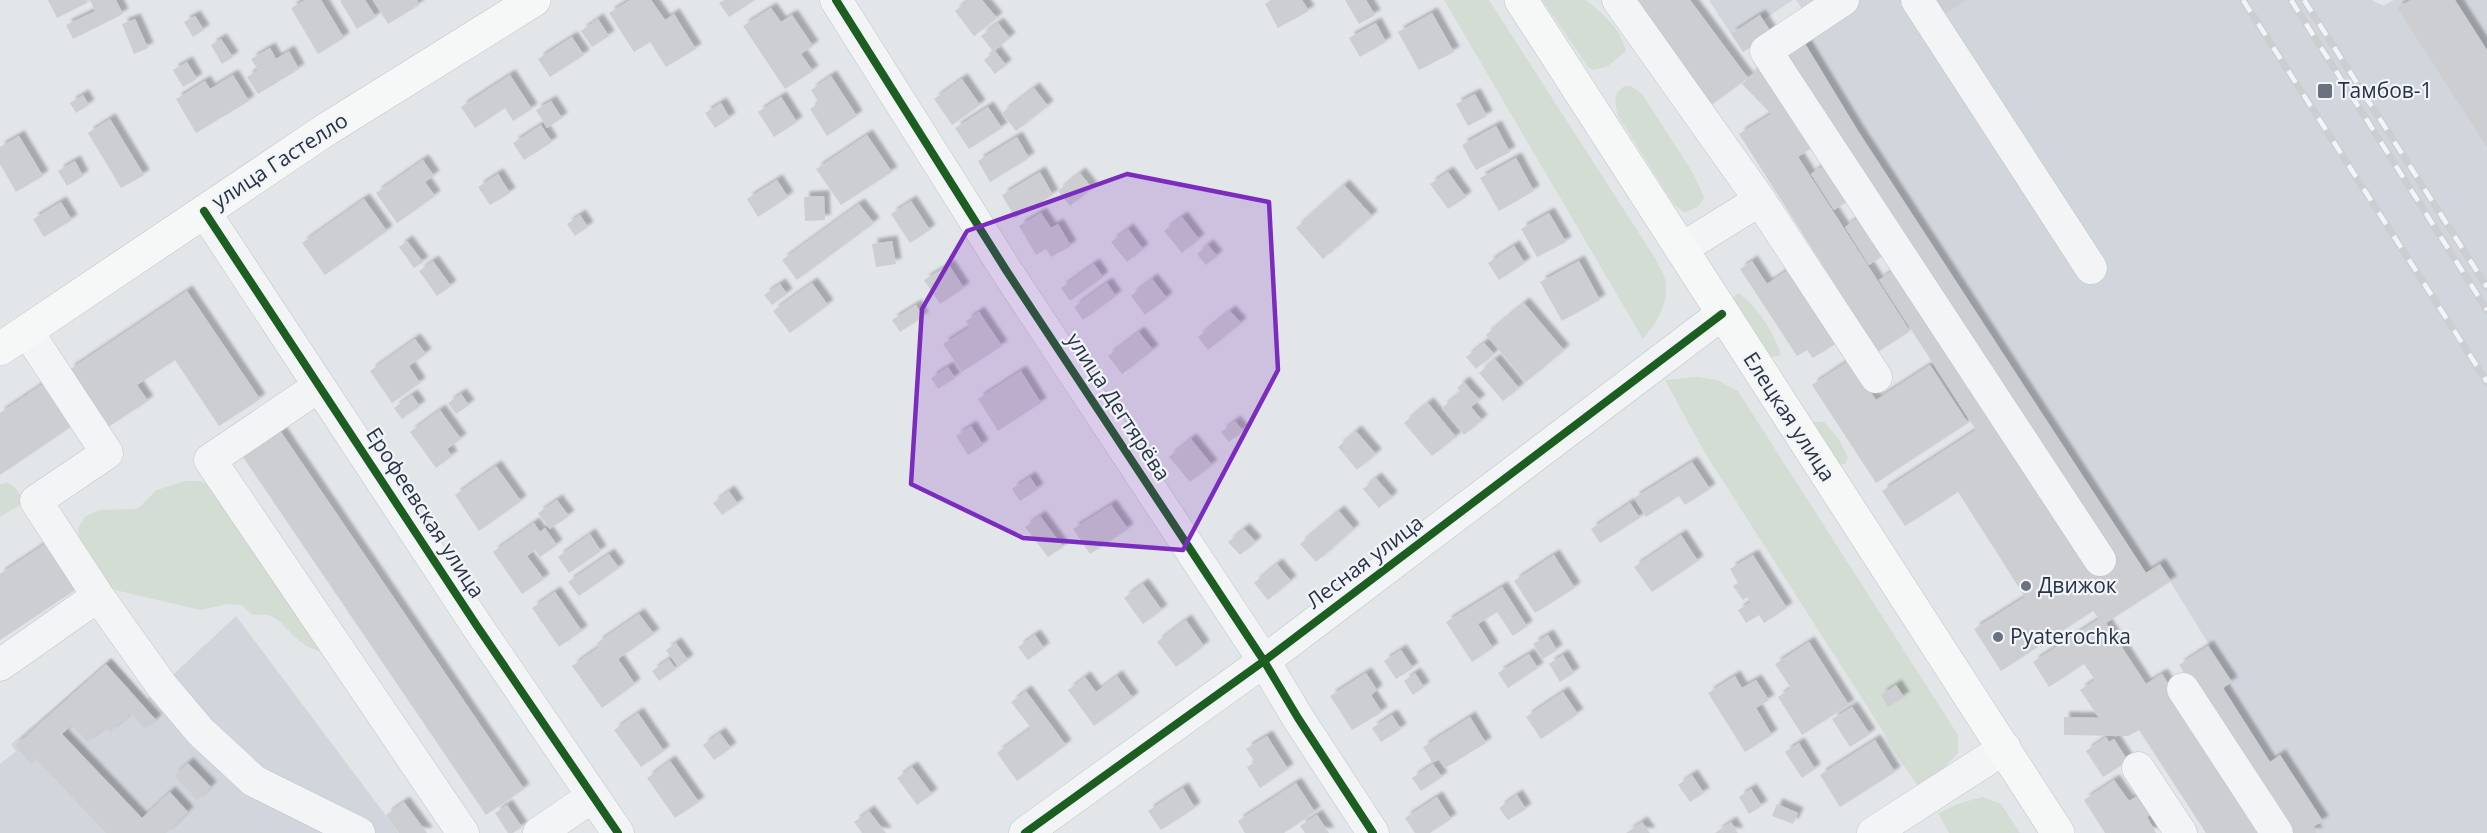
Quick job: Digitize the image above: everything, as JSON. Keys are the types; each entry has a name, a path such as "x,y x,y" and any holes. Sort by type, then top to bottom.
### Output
{"main road":[{"name":"улица Гастелло","path":"0,349 336,123 534,0"},
{"name":"Елецкая улица","path":"1521,0 2058,833"}],"street":[{"name":"улица Дегтярёва","path":"836,0 1006,270 1264,661 1373,833"},
{"path":"1618,0 1760,200 1876,377"},
{"path":"1842,0 1766,51 2100,560"},
{"path":"1917,0 2091,268"},
{"path":"1681,249 1760,200"},
{"name":"Ерофеевская улица","path":"204,211 477,626 618,833"},
{"name":"Лесная улица","path":"1025,833 1264,661 1722,314"},
{"path":"27,331 107,453 36,501 98,596 162,686 194,724 254,781 359,833"},
{"path":"319,386 210,460 463,833"},
{"path":"0,665 98,596"},
{"path":"2183,689 2277,833"},
{"path":"1873,833 2005,748"},
{"path":"2138,768 2181,833"},
{"path":"539,833 593,796"}],"highlighted area":[{"path":"1127,174 1269,202 1278,370 1183,550 1023,538 911,484 922,309 967,231"}],"shaded area":[{"path":"1444,0 1489,0 1655,258 1665,279 1666,295 1657,319 1643,339"},
{"path":"1542,0 1586,0 1616,29 1626,51 1608,66 1594,70 1588,67"},
{"path":"1709,0 1793,0 1763,20 1759,15 1731,34"},
{"path":"1796,0 2371,0 2384,6 2393,0 2487,0 2487,833 2317,833 2313,827 2322,821 2270,762 2223,688 2232,682 2160,565 2146,573 1858,131 1804,42 1819,33"},
{"path":"1625,86 1631,86 1642,94 1693,173 1704,197 1701,203 1693,209 1683,212 1673,203 1618,116 1616,95"},
{"path":"1738,293 1745,297 1764,320 1781,355 1768,358 1728,302"},
{"path":"1697,377 1717,380 1738,391 1958,735 1958,753 1937,775 1919,788 1705,453 1665,380"},
{"path":"1811,422 1824,422 1839,439 1848,457 1845,464 1839,464"},
{"path":"185,481 200,481 211,486 324,652 304,644 274,617 252,615 242,605 228,604 200,610 98,586 82,560 78,528 85,516 100,510 137,509 157,490"},
{"path":"7,482 18,491 20,505 0,517 0,485"},
{"path":"236,616 399,833 0,833 0,764 16,751 11,744 111,658 147,699"},
{"path":"1983,797 2001,804 2020,833 1949,833 1938,813 1960,803"}],"building":[{"path":"48,0 86,0 87,3 57,18"},
{"path":"90,0 116,0 123,14 73,39 66,25 95,11"},
{"path":"305,0 321,0 344,38 318,54 291,8"},
{"path":"365,0 376,17 357,29 340,1"},
{"path":"373,0 417,0 419,5 388,24"},
{"path":"630,0 651,0 665,20 674,14 696,49 666,67 650,42 634,52 609,13"},
{"path":"724,0 755,0 729,17 719,3"},
{"path":"969,0 982,0 997,18 974,36 955,11"},
{"path":"1271,0 1302,0 1309,11 1278,28 1265,4"},
{"path":"1345,0 1366,0 1375,15 1359,24"},
{"path":"1628,0 1690,0 1748,78 1707,108"},
{"path":"1932,0 1966,0 1942,15"},
{"path":"2410,0 2455,0 2487,50 2487,147 2397,8"},
{"path":"771,8 781,22 792,15 813,46 801,54 813,71 785,89 743,26"},
{"path":"1432,13 1454,52 1419,70 1398,32"},
{"path":"1760,15 1772,34 1743,52 1731,34"},
{"path":"195,16 204,30 193,37 184,22"},
{"path":"135,19 148,48 134,54 122,24"},
{"path":"598,19 609,36 592,47 581,31"},
{"path":"998,23 1010,38 993,51 981,36"},
{"path":"1376,23 1386,42 1360,57 1349,38"},
{"path":"572,37 584,55 550,77 538,59"},
{"path":"221,39 233,57 222,64 211,45"},
{"path":"1804,42 1858,131 2146,573 2160,564 2171,581 2106,623 2146,684 2162,674 2265,833 2206,833 2139,730 2128,736 2064,735 2064,717 2099,718 2080,690 2095,680 2084,664 2049,687 2033,662 2099,619 2093,611 2001,671 1974,629 2025,597 1958,492 1905,526 1882,491 1976,430 1879,280 1898,267 2097,575 2114,564 1783,54"},
{"path":"270,48 276,59 289,51 299,69 258,94 247,77 258,70 251,59"},
{"path":"995,51 1006,65 995,74 984,60"},
{"path":"187,62 197,79 183,87 173,70"},
{"path":"1759,68 1790,101 1817,144 1798,157 1910,331 1878,352 1739,134 1771,114 1742,84"},
{"path":"233,75 249,101 196,133 176,99 205,81 210,89"},
{"path":"510,75 532,109 513,121 505,108 475,128 461,107"},
{"path":"831,76 857,116 827,136 810,109 819,103 811,90"},
{"path":"962,79 980,105 952,125 934,99"},
{"path":"1034,88 1048,106 1016,131 1002,113"},
{"path":"1475,94 1487,116 1468,126 1456,104"},
{"path":"83,95 89,105 76,113 70,103"},
{"path":"781,97 797,122 774,137 758,112"},
{"path":"551,101 562,118 547,128 536,110"},
{"path":"721,103 730,118 715,128 705,113"},
{"path":"988,107 1002,128 969,149 955,128"},
{"path":"110,119 144,175 121,188 88,133"},
{"path":"541,125 552,142 524,160 513,143"},
{"path":"1496,126 1510,152 1476,170 1462,145"},
{"path":"867,135 892,172 841,205 816,169"},
{"path":"19,136 43,176 16,192 0,164 0,147"},
{"path":"1017,137 1029,158 990,182 978,161"},
{"path":"1516,158 1534,191 1499,211 1480,178"},
{"path":"423,160 434,176 425,182 435,196 397,223 376,193"},
{"path":"75,161 83,176 67,186 58,171"},
{"path":"1828,163 1851,199 1834,210 1811,174"},
{"path":"1040,172 1053,195 1015,218 1002,195"},
{"path":"1448,172 1466,197 1448,209 1430,184"},
{"path":"1080,173 1092,188 1070,206 1058,191"},
{"path":"498,174 510,193 490,205 478,187"},
{"path":"777,180 788,197 758,217 747,199"},
{"path":"1344,185 1372,216 1323,259 1296,228"},
{"path":"824,196 825,220 805,221 804,197"},
{"path":"364,199 387,231 325,275 302,243"},
{"path":"911,201 930,230 910,243 891,214"},
{"path":"61,202 72,220 44,237 33,219"},
{"path":"859,204 874,223 797,280 782,260"},
{"path":"1041,213 1051,228 1058,224 1071,246 1051,257 1046,249 1036,255 1019,226"},
{"path":"1549,213 1566,242 1537,257 1521,229"},
{"path":"580,215 588,227 575,236 567,224"},
{"path":"1861,216 1885,254 1869,265 1845,227"},
{"path":"1182,217 1199,239 1182,253 1164,231"},
{"path":"1128,229 1143,249 1127,262 1111,242"},
{"path":"407,241 423,262 414,268 399,247"},
{"path":"892,241 896,264 876,267 872,244"},
{"path":"1208,245 1217,256 1206,265 1197,254"},
{"path":"1514,246 1525,263 1499,280 1488,263"},
{"path":"433,261 451,286 437,296 419,271"},
{"path":"1579,261 1600,300 1562,321 1540,282"},
{"path":"1752,261 1767,284 1788,270 1835,344 1813,358 1807,350 1797,356 1740,269"},
{"path":"1094,264 1103,277 1070,301 1061,288"},
{"path":"949,265 964,288 940,304 924,280"},
{"path":"1152,279 1167,298 1145,315 1131,296"},
{"path":"812,283 828,305 790,333 773,311"},
{"path":"1107,283 1116,296 1083,320 1074,307"},
{"path":"780,284 787,294 772,305 764,295"},
{"path":"187,291 260,399 219,426 175,360 137,385 148,401 108,427 69,370"},
{"path":"1524,303 1564,350 1526,382 1486,335"},
{"path":"916,305 923,317 900,332 892,320"},
{"path":"1230,311 1241,323 1208,350 1198,337"},
{"path":"979,312 1002,346 962,372 943,344 970,327 966,321"},
{"path":"1139,332 1153,350 1122,374 1108,356"},
{"path":"415,339 426,354 409,366 420,383 392,403 370,371"},
{"path":"1484,343 1494,354 1476,369 1466,357"},
{"path":"1495,359 1519,388 1503,401 1479,373"},
{"path":"1850,360 1876,400 1930,365 1968,423 1876,483 1812,385"},
{"path":"948,367 955,378 938,389 931,378"},
{"path":"1021,371 1041,403 998,431 978,399"},
{"path":"46,382 75,424 0,475 0,413"},
{"path":"1464,382 1480,400 1471,407 1482,420 1464,435 1442,408 1461,392 1457,388"},
{"path":"461,394 469,405 456,414 448,403"},
{"path":"412,395 420,406 402,419 394,408"},
{"path":"1428,403 1456,437 1432,456 1404,423"},
{"path":"440,410 461,439 447,449 452,456 436,468 410,432"},
{"path":"1235,421 1243,431 1229,442 1221,432"},
{"path":"971,426 983,445 968,455 956,436"},
{"path":"1356,431 1376,454 1357,470 1338,447"},
{"path":"281,432 524,789 486,815 243,457"},
{"path":"1191,439 1212,465 1190,482 1169,457"},
{"path":"1692,462 1710,489 1685,505 1679,496 1646,517 1634,498"},
{"path":"496,466 521,501 479,531 455,495"},
{"path":"1030,477 1038,489 1020,501 1012,489"},
{"path":"1376,478 1392,497 1379,508 1363,489"},
{"path":"729,491 738,504 722,515 713,503"},
{"path":"557,500 569,516 550,529 538,513"},
{"path":"1630,503 1640,518 1600,543 1591,529"},
{"path":"1111,505 1128,529 1090,554 1073,529"},
{"path":"1339,511 1354,529 1316,562 1300,544"},
{"path":"1040,516 1063,547 1048,557 1025,527"},
{"path":"534,523 540,532 545,528 557,545 540,557 535,550 527,556 544,579 522,594 493,552"},
{"path":"1244,529 1256,542 1240,555 1228,542"},
{"path":"590,534 601,551 569,573 558,557"},
{"path":"1681,535 1698,561 1652,592 1634,567"},
{"path":"48,542 78,588 0,640 0,574"},
{"path":"609,554 619,568 579,596 568,582"},
{"path":"1554,555 1575,588 1535,613 1514,581"},
{"path":"1753,555 1787,608 1764,623 1759,615 1746,623 1738,610 1751,602 1747,597 1743,600 1733,586 1738,583 1730,569"},
{"path":"1277,564 1291,581 1268,600 1254,583"},
{"path":"1143,584 1162,610 1143,624 1124,598"},
{"path":"1502,587 1527,626 1513,636 1497,612 1478,624 1493,648 1472,662 1446,622"},
{"path":"555,592 582,631 559,647 532,608"},
{"path":"639,614 654,634 618,659 635,684 602,708 572,666 599,647 597,643"},
{"path":"1186,620 1204,646 1176,667 1157,642"},
{"path":"1035,635 1044,648 1028,660 1018,647"},
{"path":"1548,635 1557,650 1543,659 1533,644"},
{"path":"1809,642 1849,705 1802,735 1778,697 1791,688 1775,664"},
{"path":"676,643 688,660 678,667 666,650"},
{"path":"2208,646 2232,682 2223,688 2270,762 2280,755 2323,821 2313,827 2317,833 2288,833 2179,665"},
{"path":"1401,650 1413,668 1396,679 1384,661"},
{"path":"1529,654 1538,668 1508,688 1498,673"},
{"path":"1563,655 1574,673 1560,682 1549,664"},
{"path":"669,659 676,669 659,681 652,671"},
{"path":"106,664 156,720 145,729 131,713 110,732 106,727 88,742 72,725 62,734 142,818 170,792 188,812 166,833 106,833 36,759 32,764 15,746"},
{"path":"1366,673 1377,690 1371,695 1382,712 1352,730 1330,696"},
{"path":"1415,673 1424,687 1413,695 1404,681"},
{"path":"1117,676 1133,698 1094,726 1068,690 1085,677 1096,692"},
{"path":"1735,676 1742,688 1756,680 1769,700 1756,708 1772,735 1745,752 1708,693"},
{"path":"1896,685 1904,697 1888,707 1881,695"},
{"path":"1026,691 1066,745 1017,781 997,753 1031,728 1011,702"},
{"path":"1563,692 1578,714 1541,739 1526,717"},
{"path":"1852,707 1870,734 1850,747 1832,719"},
{"path":"638,713 664,751 641,767 614,730"},
{"path":"1392,715 1401,729 1381,742 1372,728"},
{"path":"1470,717 1486,743 1445,768 1439,759 1432,762 1423,747"},
{"path":"720,733 731,748 714,760 703,745"},
{"path":"1267,736 1288,769 1260,788 1247,767 1255,762 1246,749"},
{"path":"2106,737 2109,742 2114,739 2128,761 2103,777 2086,751"},
{"path":"1875,740 1895,772 1840,807 1820,775"},
{"path":"1799,743 1815,769 1802,778 1785,752"},
{"path":"670,761 699,802 675,818 647,778"},
{"path":"188,763 211,787 197,800 174,776"},
{"path":"1433,764 1442,777 1421,791 1412,778"},
{"path":"912,767 932,794 917,805 897,778"},
{"path":"1692,775 1704,793 1690,802 1678,785"},
{"path":"2114,780 2129,801 2147,790 2160,809 2147,817 2156,833 2105,833 2084,800"},
{"path":"1296,783 1315,812 1284,833 1245,833 1238,821"},
{"path":"1183,788 1195,808 1161,830 1148,811"},
{"path":"1751,789 1762,806 1749,814 1739,797"},
{"path":"1517,795 1526,809 1508,820 1499,808"},
{"path":"1437,797 1451,819 1430,833 1415,833 1405,818"},
{"path":"404,802 427,833 399,833 386,815"},
{"path":"1777,804 1798,813 1793,824 1772,816"},
{"path":"507,805 522,827 513,833 508,833 495,813"},
{"path":"869,811 886,833 862,833 854,822"},
{"path":"1317,815 1329,833 1305,833 1300,826"},
{"path":"1642,822 1650,833 1626,833"},
{"path":"1731,822 1738,833 1715,833"}],"railway":[{"path":"2243,0 2487,382"},
{"path":"2291,0 2487,310"},
{"path":"2304,0 2487,287"}],"cycle path":[{"path":"836,0 1006,270 1264,661 1373,833"},
{"path":"204,211 477,626 618,833"},
{"path":"1025,833 1264,661 1722,314"}],"place":[{"name":"Тамбов-1","path":"2325,91"},
{"name":"Движок","path":"2026,586"},
{"name":"Pyaterochka","path":"1998,637"}]}
